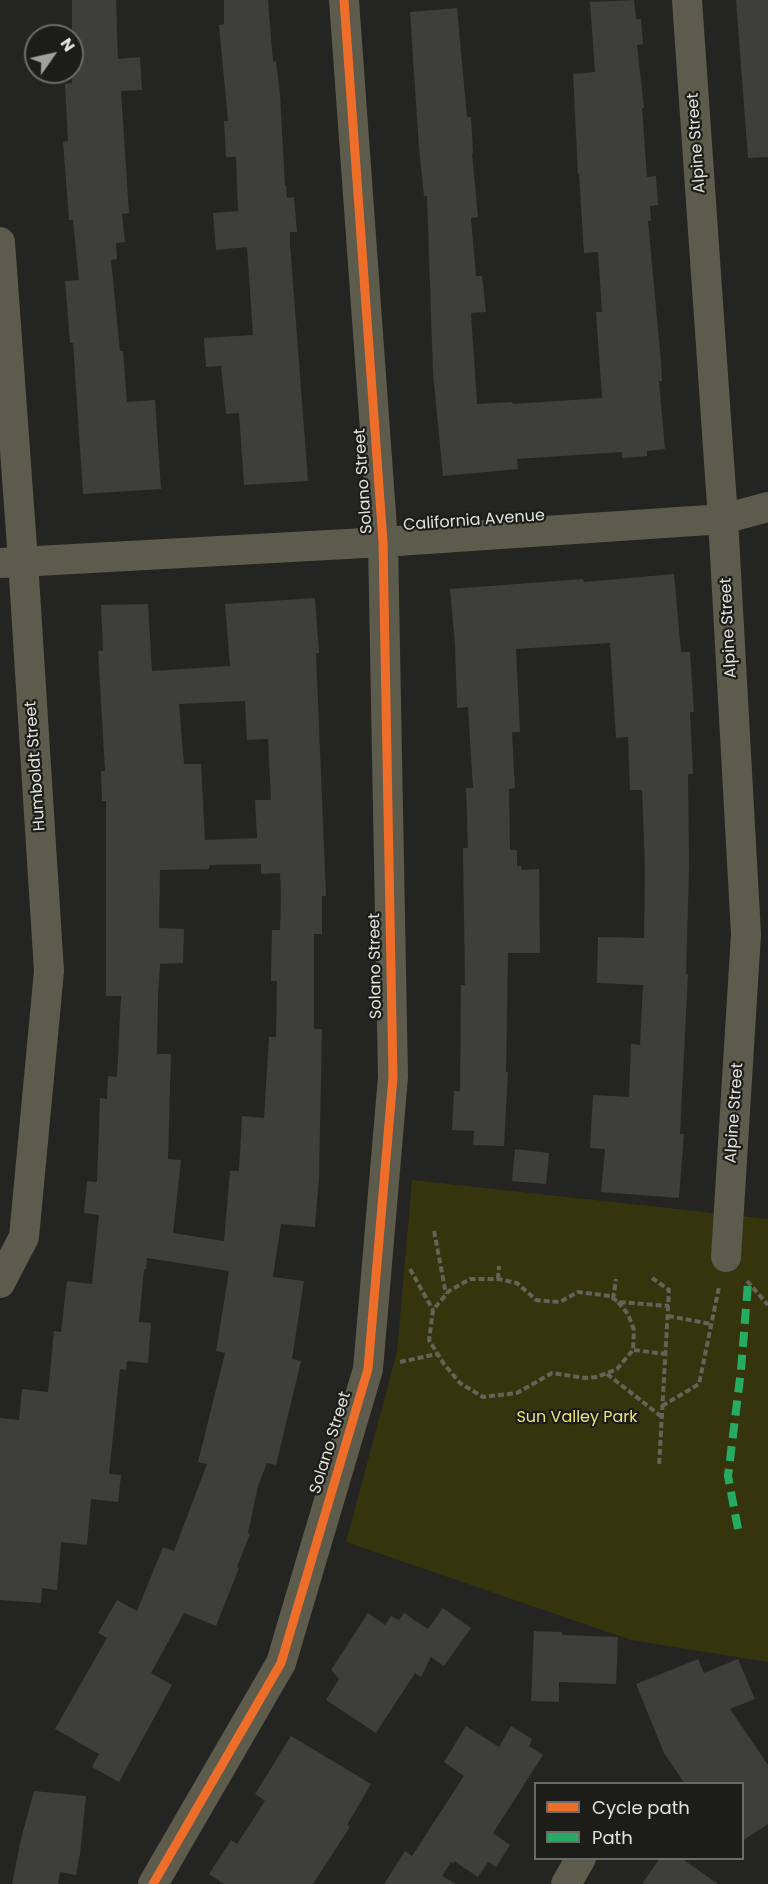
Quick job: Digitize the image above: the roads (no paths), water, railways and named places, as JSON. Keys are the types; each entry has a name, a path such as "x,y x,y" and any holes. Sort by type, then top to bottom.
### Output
{"street":[{"name":"Solano Street","path":"153,1884 281,1663 368,1372 393,1077 383,542 344,0"},
{"name":"Alpine Street","path":"687,0 723,519 746,934 726,1257"},
{"name":"Humboldt Street","path":"0,242 12,562 49,970 24,1237 0,1283"},
{"name":"California Avenue","path":"12,562 383,542 723,519 768,507"},
{"path":"566,1884 580,1860"}],"park label":[{"name":"Sun Valley Park","path":"577,1418"}]}
